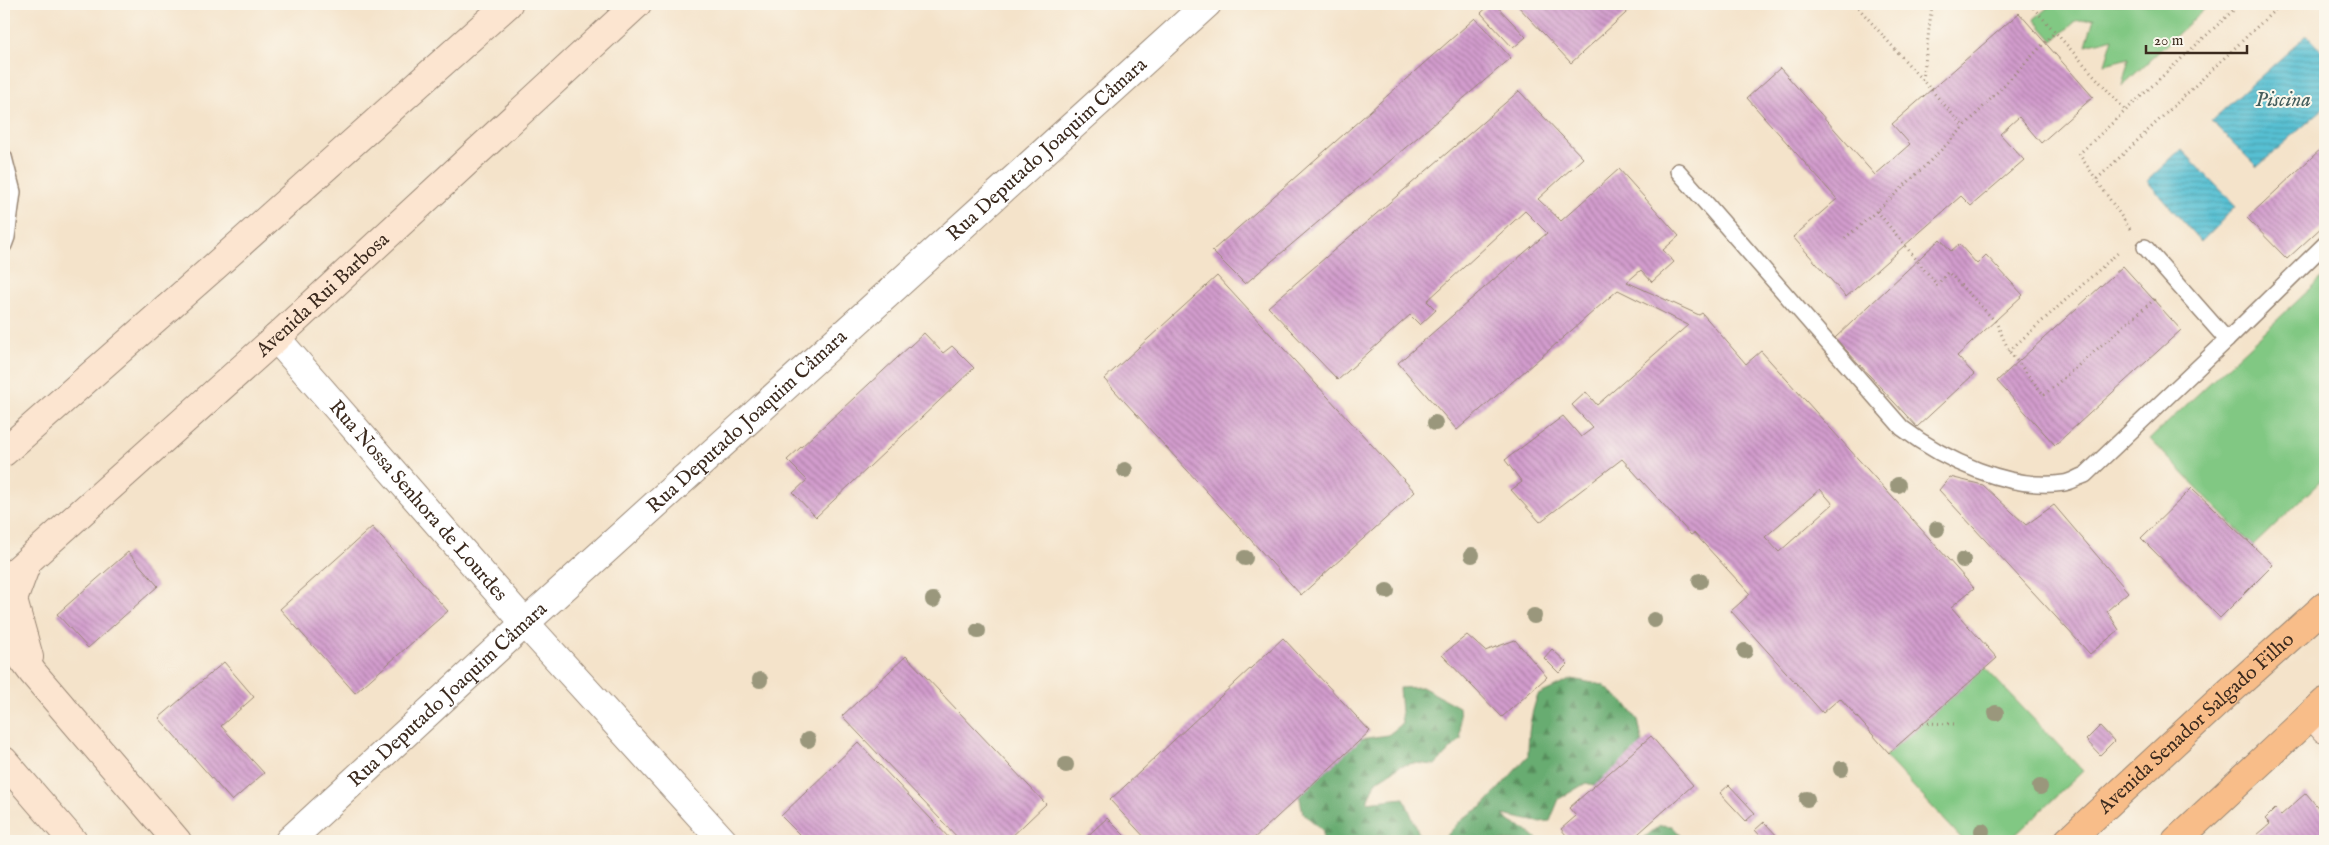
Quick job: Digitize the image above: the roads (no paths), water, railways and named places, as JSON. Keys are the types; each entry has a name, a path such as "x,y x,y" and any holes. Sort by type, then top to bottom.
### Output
{"main road":[{"path":"4,452 214,268 508,4"},
{"name":"Avenida Rui Barbosa","path":"4,582 276,338 637,4"},
{"path":"29,559 16,587 13,600 33,673"},
{"name":"Avenida Senador Salgado Filho","path":"2068,841 2325,606"},
{"path":"6,642 177,841"},
{"path":"2176,841 2321,715"},
{"path":"4,761 73,841"}],"street":[{"name":"Rua Deputado Joaquim Câmara","path":"289,841 1207,4"},
{"name":"Rua Nossa Senhora de Lourdes","path":"276,338 525,624 723,841"}],"lane":[{"path":"4,157 13,192 7,237 4,245"},
{"path":"1678,171 1902,428 1930,448 1994,475 2020,482 2042,484 2065,483 2085,475 2325,244"},
{"path":"2141,242 2227,340"}],"water":[{"name":"Piscina","path":"2307,35 2325,54 2325,107 2257,167 2211,121"},
{"path":"2181,149 2236,206 2201,242 2147,181"}]}
